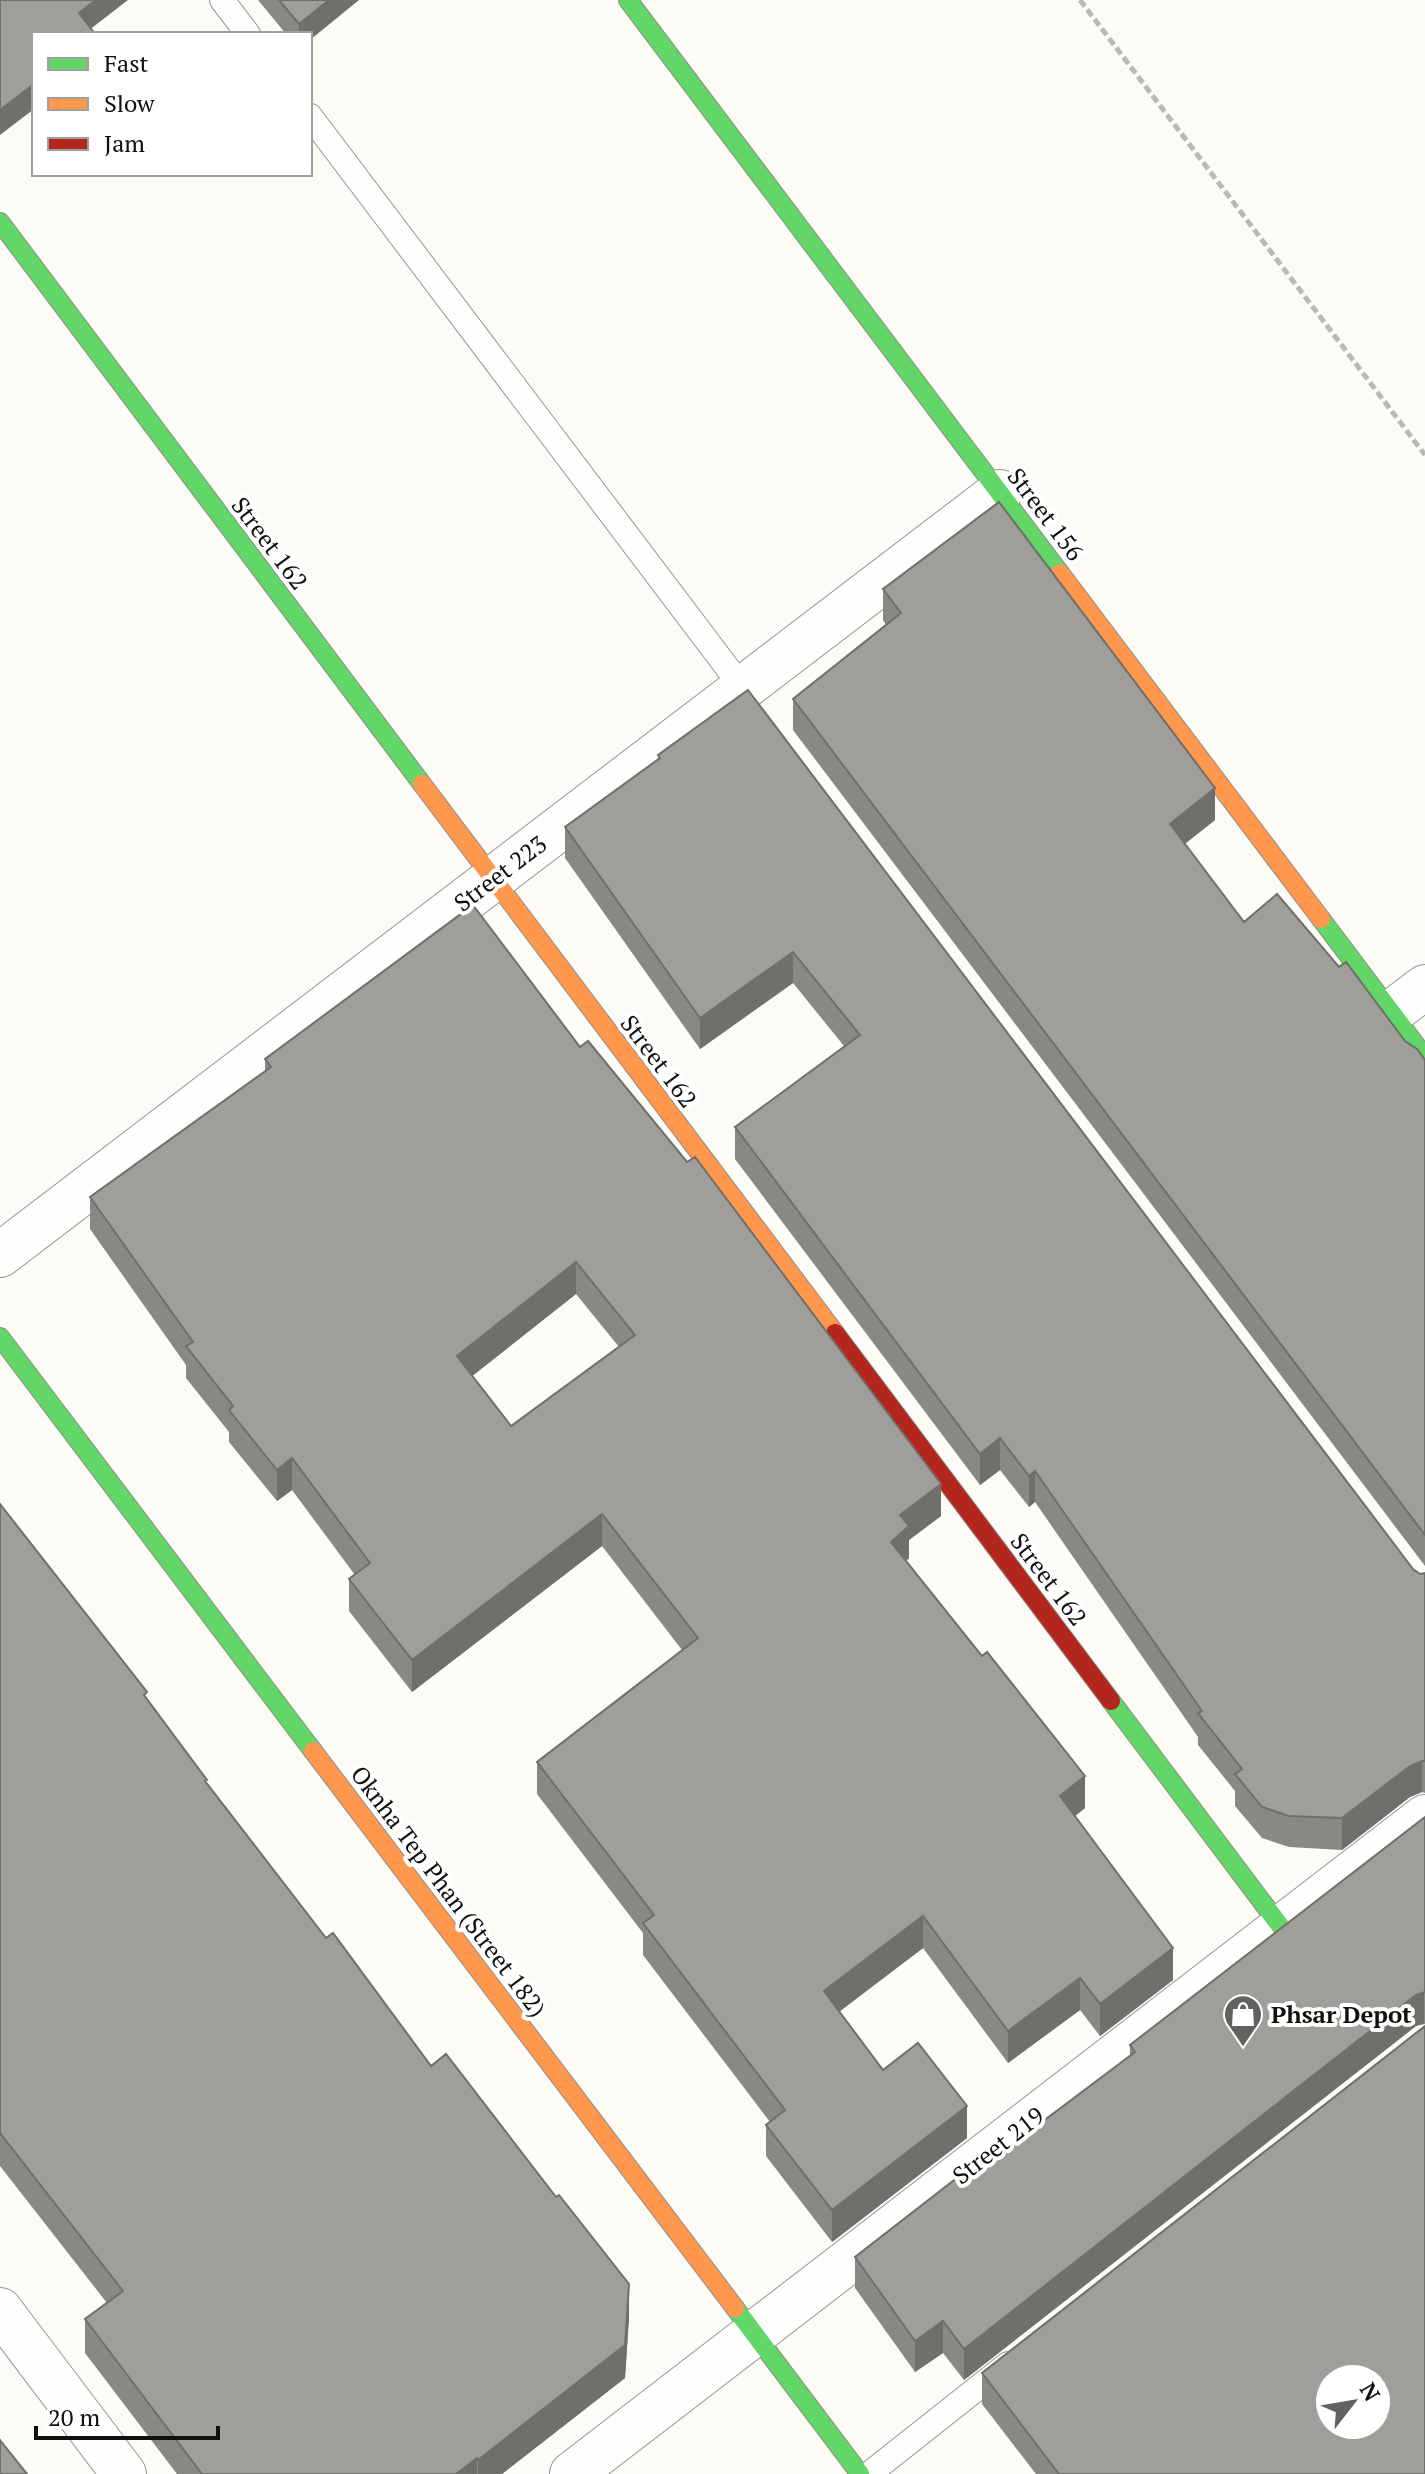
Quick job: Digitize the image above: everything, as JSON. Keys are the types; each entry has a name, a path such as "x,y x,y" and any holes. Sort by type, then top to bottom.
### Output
{"street":[{"name":"Street 156","path":"628,0 1000,492 1408,1000 1425,1057"},
{"name":"Street 162","path":"0,222 1281,1927"},
{"name":"Street 223","path":"0,1255 492,879 752,701 1000,492"},
{"name":"Oknha Tep Phan (Street 182)","path":"0,1337 860,2474"},
{"name":"Street 219","path":"572,2474 1425,1817"},
{"path":"0,2310 124,2474"}],"lane":[{"path":"222,0 246,32"},
{"path":"312,119 752,701"},
{"path":"869,2474 1030,2346"}],"path":[{"path":"1080,0 1425,455"}],"building":[{"path":"0,0 96,0 79,13 93,32 32,32 32,86 0,110"},
{"path":"279,0 329,0 299,24"},
{"path":"999,502 1215,788 1170,824 1244,922 1277,894 1339,967 1346,962 1405,1041 1417,1049 1425,1060 1425,1535 793,699 901,613 883,589"},
{"path":"748,690 1413,1569 1420,1574 1425,1573 1425,1761 1410,1766 1342,1818 1289,1816 1262,1807 1235,1774 1242,1769 1198,1713 1202,1711 1035,1471 1029,1476 1000,1438 980,1454 735,1127 860,1035 793,952 700,1018 565,827"},
{"path":"473,905 580,1047 588,1041 687,1162 695,1157 941,1484 900,1515 909,1526 891,1542 982,1656 987,1652 1085,1776 1060,1796 1173,1948 1100,2004 1080,1978 1008,2031 923,1916 824,1991 883,2070 918,2043 967,2106 832,2210 766,2125 785,2110 643,1923 654,1915 537,1762 698,1638 602,1514 412,1660 349,1579 370,1563 292,1458 277,1470 229,1410 233,1406 186,1346 193,1342 90,1197 271,1067 265,1059","holes":["576,1262 635,1335 511,1426 457,1356"]},
{"path":"0,1504 147,1692 144,1695 205,1781 326,1938 333,1933 431,2066 446,2054 556,2197 559,2195 629,2284 625,2345 456,2474 202,2474 85,2319 123,2291 0,2133"},
{"path":"1425,1817 1425,1992 1416,1995 964,2349 943,2321 915,2341 855,2257 998,2146 1002,2152 1135,2052 1130,2045"},
{"path":"1425,2026 1425,2474 1059,2474 982,2373"},
{"path":"0,2440 27,2474 0,2474"}],"traffic: fast":[{"path":"628,0 1060,573"},
{"path":"0,222 422,784"},
{"path":"1321,919 1425,1057"},
{"path":"0,1337 313,1751"},
{"path":"1111,1701 1281,1927"},
{"path":"735,2308 860,2474"}],"traffic: slow":[{"path":"1060,573 1321,919"},
{"path":"422,784 835,1333"},
{"path":"313,1751 735,2308"}],"traffic: jam":[{"path":"835,1333 1111,1701"}],"place":[{"name":"Phsar Depot","path":"1243,2048"}]}
